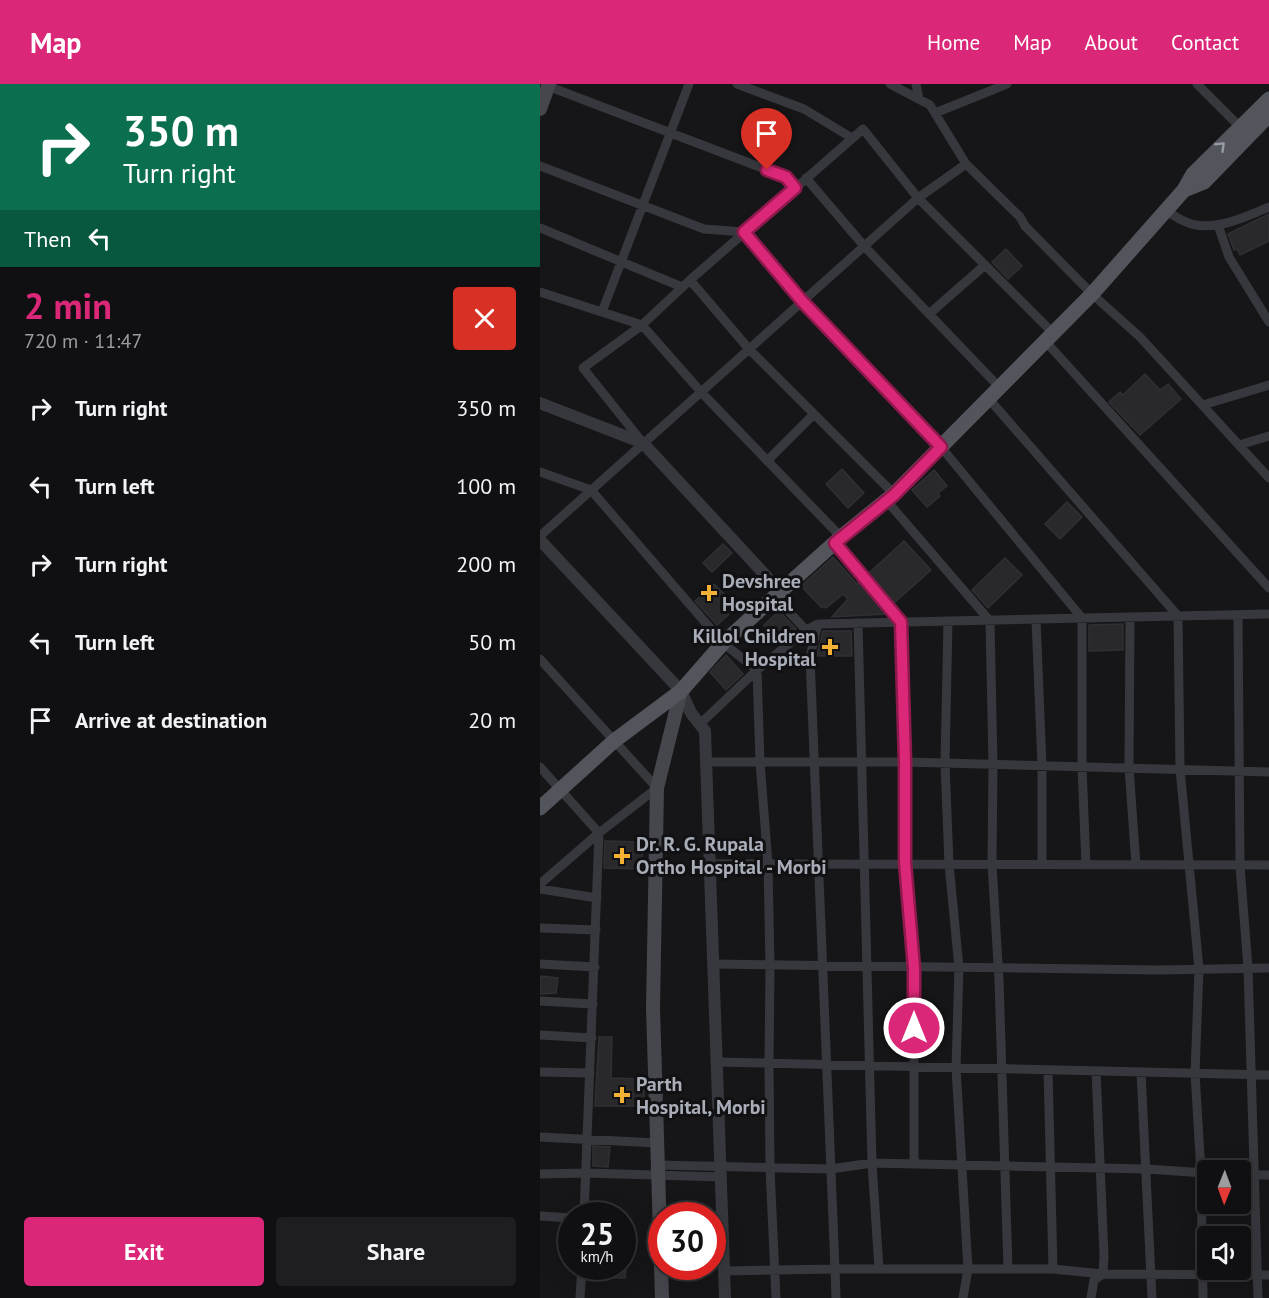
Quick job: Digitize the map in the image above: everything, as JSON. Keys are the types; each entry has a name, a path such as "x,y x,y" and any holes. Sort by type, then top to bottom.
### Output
{"main road":[{"path":"540,109 547,85"},
{"path":"540,808 614,741 681,691 723,644 838,540 890,497 1050,338 1184,190 1204,182 1269,99"},
{"path":"1245,131 1269,115"},
{"path":"662,1298 653,1008 657,788 681,691"}],"street":[{"path":"602,312 689,84"},
{"path":"737,84 804,109 852,138"},
{"path":"890,84 930,105 966,164 1020,217 1025,226 1092,294 1140,337 1269,478"},
{"path":"916,84 920,99"},
{"path":"935,113 1007,84"},
{"path":"1197,84 1245,131"},
{"path":"547,85 786,177 795,188"},
{"path":"806,630 778,594 643,443 583,368 642,325 744,232 863,129 918,198 985,265 1269,588"},
{"path":"722,1202 705,731 691,713 681,691 540,538 918,198 966,164"},
{"path":"540,166 704,229 744,232 802,301 941,447 1082,618 1082,766 1086,865"},
{"path":"806,178 864,246 1000,388"},
{"path":"1166,211 1195,225 1218,225 1269,207"},
{"path":"1218,225 1229,257 1269,322"},
{"path":"540,228 686,284 814,414 890,497 990,621 993,764 992,864 1002,1069 1008,1269"},
{"path":"929,314 985,265"},
{"path":"540,292 642,325 701,392 768,460 838,540 901,622 905,863 914,968 914,1164"},
{"path":"1203,405 1269,385"},
{"path":"989,399 1178,616 1179,769 1199,969 1195,1073 1203,1160"},
{"path":"540,403 643,443"},
{"path":"768,460 814,414"},
{"path":"1239,445 1269,436"},
{"path":"540,472 591,490 723,644 757,670"},
{"path":"700,724 757,670 806,630 818,624 1269,614"},
{"path":"1238,615 1240,866 1248,968 1258,1298"},
{"path":"1130,617 1129,768 1136,865"},
{"path":"1036,619 1042,766 1042,864"},
{"path":"948,621 945,763 949,864 959,968 956,1068 968,1269 963,1298"},
{"path":"858,623 872,1163 879,1269"},
{"path":"818,624 810,657 836,1298"},
{"path":"540,659 657,788 600,833 540,887"},
{"path":"757,670 760,762 768,864 770,1169 776,1298"},
{"path":"705,762 905,762 1269,772"},
{"path":"540,767 600,833 585,1202"},
{"path":"711,864 1269,865"},
{"path":"540,887 597,897"},
{"path":"540,928 596,930"},
{"path":"540,964 595,967"},
{"path":"714,964 914,968 1269,968"},
{"path":"540,1001 593,1004"},
{"path":"540,1035 592,1038"},
{"path":"717,1062 1269,1075"},
{"path":"1048,1070 1053,1269"},
{"path":"1095,1071 1103,1274"},
{"path":"540,1072 590,1073"},
{"path":"1141,1072 1152,1298"},
{"path":"540,1137 657,1143"},
{"path":"540,1174 831,1169 872,1163 1147,1169 1197,1173"},
{"path":"1251,1175 1269,1175"},
{"path":"540,1216 558,1217"},
{"path":"726,1271 1053,1269 1103,1274 1197,1275"},
{"path":"1091,1298 1094,1280 1103,1274"},
{"path":"1251,1275 1269,1275"},
{"path":"580,1298 581,1280"},
{"path":"724,1280 725,1298"},
{"path":"1203,1280 1203,1298"}],"building":[{"path":"1269,214 1269,241 1240,255 1237,249 1234,250 1228,234"},
{"path":"1006,249 1022,266 1008,279 992,262"},
{"path":"1145,374 1160,390 1168,384 1181,399 1140,435 1109,402 1120,392 1123,395"},
{"path":"842,469 864,493 848,508 826,484"},
{"path":"934,470 947,486 938,493 940,496 927,507 912,490"},
{"path":"1067,502 1082,517 1060,539 1045,524"},
{"path":"904,541 931,570 894,603 869,573"},
{"path":"723,544 732,553 712,572 703,563"},
{"path":"833,557 857,584 859,582 886,614 832,617 848,599 843,594 826,608 824,606 822,608 801,586"},
{"path":"1005,558 1022,575 988,608 972,590"},
{"path":"714,584 737,607 717,625 695,601"},
{"path":"779,611 796,629 779,643 764,625"},
{"path":"1123,624 1123,650 1089,651 1089,625"},
{"path":"823,631 851,631 852,656 817,656"},
{"path":"726,655 743,674 726,690 710,672"},
{"path":"605,841 643,842 642,869 604,868"},
{"path":"540,976 558,978 556,993 540,994"},
{"path":"599,1037 612,1037 611,1078 644,1079 644,1106 595,1106"},
{"path":"593,1146 610,1147 608,1167 593,1166"}],"place":[{"name":"Devshree Hospital","path":"709,593"},
{"name":"Killol Children Hospital","path":"830,647"},
{"name":"Dr. R. G. Rupala Ortho Hospital - Morbi","path":"622,856"},
{"name":"Parth Hospital, Morbi","path":"622,1095"}],"route":[{"path":"767,170 786,177 795,188 744,232 802,301 941,447 894,495 835,543 901,622 905,863 914,968 914,1028"}]}
